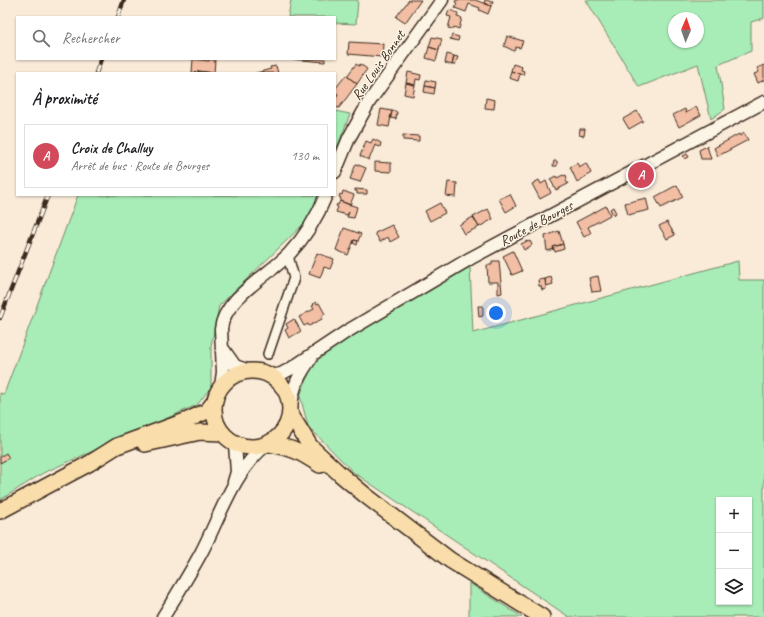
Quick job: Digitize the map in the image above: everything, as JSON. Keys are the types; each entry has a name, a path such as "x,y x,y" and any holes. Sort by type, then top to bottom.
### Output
{"main road":[{"path":"0,511 90,463 117,446 207,411 214,402 221,386 235,375 249,371 262,372 271,376 283,385 289,397 291,412 310,446 340,474 450,560 542,617"},
{"path":"214,402 215,419 222,433 234,444 253,448 268,445 286,447 300,452 365,495"},
{"path":"268,445 278,438 286,429 291,412"},
{"path":"90,463 122,450 155,442 200,432 222,433"}],"street":[{"name":"Rue Louis Bonnet","path":"336,170 349,138 369,102 442,0"},
{"name":"Route de Bourges","path":"271,376 281,374 292,368 346,332 471,258 764,102"},
{"path":"221,386 223,372 222,324 234,302 255,282 288,256 305,237 315,221 326,196"},
{"path":"268,354 294,278 288,256"},
{"path":"222,348 235,366 249,371"},
{"name":"Route de Bourges","path":"291,412 292,394 296,383 314,354"},
{"path":"233,488 237,472 234,444"},
{"path":"163,617 201,553 233,488 255,454 268,445"}],"green space":[{"path":"291,0 358,0 356,24 336,23 336,16 288,16"},
{"path":"586,0 764,0 764,18 751,22 751,51 718,65 725,109 711,119 698,64 639,87"},
{"path":"336,111 350,114 336,150"},
{"path":"78,196 320,196 313,215 219,306 211,346 211,387 197,405 43,473 0,500 0,393 4,394"},
{"path":"738,261 739,280 764,280 764,617 569,617 353,472 308,426 300,396 315,358 470,267 473,333"},
{"path":"469,583 522,617 469,617"}],"building":[{"path":"409,0 421,0 405,23 396,17"},
{"path":"456,0 475,0 491,6 488,14 479,10 480,8 469,4 466,12 455,8 457,3 455,2"},
{"path":"485,0 493,1 491,6 484,3"},
{"path":"449,10 458,13 457,17 462,18 459,29 454,27 453,29 448,28 451,17 447,16"},
{"path":"452,35 459,37 458,41 450,39"},
{"path":"507,36 523,41 520,48 516,47 514,51 504,46"},
{"path":"432,37 442,39 439,50 429,47"},
{"path":"349,42 383,44 382,57 348,54"},
{"path":"429,47 439,50 436,61 426,58"},
{"path":"447,54 454,56 452,65 445,63"},
{"path":"454,56 458,57 455,65 452,65"},
{"path":"193,60 215,60 214,72 192,72"},
{"path":"302,60 325,60 325,62"},
{"path":"356,64 359,66 360,64 367,69 357,84 347,76"},
{"path":"513,64 522,67 521,70 524,71 523,75 511,71"},
{"path":"764,65 764,80 758,83 754,74 759,72 757,68"},
{"path":"276,66 278,72 260,72 271,69 270,67"},
{"path":"511,71 520,74 518,81 509,78"},
{"path":"408,72 421,75 420,80 416,79 415,85 406,83"},
{"path":"346,75 357,84 339,108 336,107 336,97 338,94 336,93 336,88"},
{"path":"426,80 436,82 435,88 425,86"},
{"path":"406,83 415,85 413,96 404,94"},
{"path":"425,86 435,88 434,94 424,92"},
{"path":"486,98 495,100 494,109 485,108"},
{"path":"696,107 701,115 679,127 673,115 685,109 686,113"},
{"path":"381,109 392,111 389,127 378,125"},
{"path":"392,111 397,112 396,119 390,118"},
{"path":"637,111 643,121 629,129 623,119"},
{"path":"580,129 585,129 584,136 579,135"},
{"path":"744,133 748,140 718,156 714,148 739,134 740,136"},
{"path":"403,135 419,136 419,141 403,140"},
{"path":"373,139 381,143 380,147 375,145 369,160 360,156 366,141 371,143"},
{"path":"707,146 711,159 701,159 699,150"},
{"path":"687,154 689,157 685,159 683,156"},
{"path":"554,161 557,161 557,166 553,166"},
{"path":"375,162 391,163 391,172 375,171"},
{"path":"577,163 579,167 586,163 591,173 577,182 570,167"},
{"path":"356,164 366,168 360,182 350,179"},
{"path":"566,175 566,181 568,184 556,190 550,179"},
{"path":"539,180 541,184 546,181 551,193 540,199 532,184"},
{"path":"448,182 457,183 456,197 446,196"},
{"path":"677,185 683,197 661,208 655,197"},
{"path":"355,189 367,190 367,194 357,194"},
{"path":"343,191 354,195 350,205 340,201 341,198 339,197 340,194 342,195"},
{"path":"510,194 516,206 506,212 499,199"},
{"path":"646,198 649,210 628,215 625,203"},
{"path":"340,201 357,207 354,218 347,217 349,212 347,215 336,212 338,207 336,206"},
{"path":"440,203 445,213 430,221 425,211"},
{"path":"606,206 610,215 588,227 591,233 584,237 576,222"},
{"path":"613,207 616,213 613,215 610,209"},
{"path":"488,209 493,219 479,227 473,217"},
{"path":"473,217 479,227 464,234 459,225"},
{"path":"667,222 675,235 667,239 659,226"},
{"path":"392,225 399,237 390,242 388,237 380,242 375,233"},
{"path":"344,228 361,234 358,241 354,240 348,255 336,250"},
{"path":"559,231 563,244 553,247 554,249 547,251 545,236"},
{"path":"354,240 358,241 357,245 353,243"},
{"path":"530,241 532,245 524,250 521,244"},
{"path":"563,244 564,249 555,252 553,247"},
{"path":"513,251 522,271 512,275 503,256"},
{"path":"317,253 334,259 330,269 324,267 320,278 309,274"},
{"path":"492,261 499,261 502,293 498,294 498,282 488,282 487,265 492,265"},
{"path":"598,276 601,291 592,292 589,278"},
{"path":"551,277 553,284 546,286 545,279"},
{"path":"545,279 546,289 542,290 541,286 539,286 538,280"},
{"path":"316,302 317,304 319,303 325,314 321,317 322,319 309,326 308,324 304,326 299,317 314,309 312,306"},
{"path":"478,306 483,306 483,316 479,317"},
{"path":"294,319 301,331 289,338 285,330 288,328 286,324"},
{"path":"6,453 9,458 0,463 0,457"}],"railway":[{"path":"118,16 124,0"},
{"path":"96,72 101,60"},
{"path":"0,318 48,196"}],"place":[{"name":"Croix de Challuy","path":"641,175"}]}
